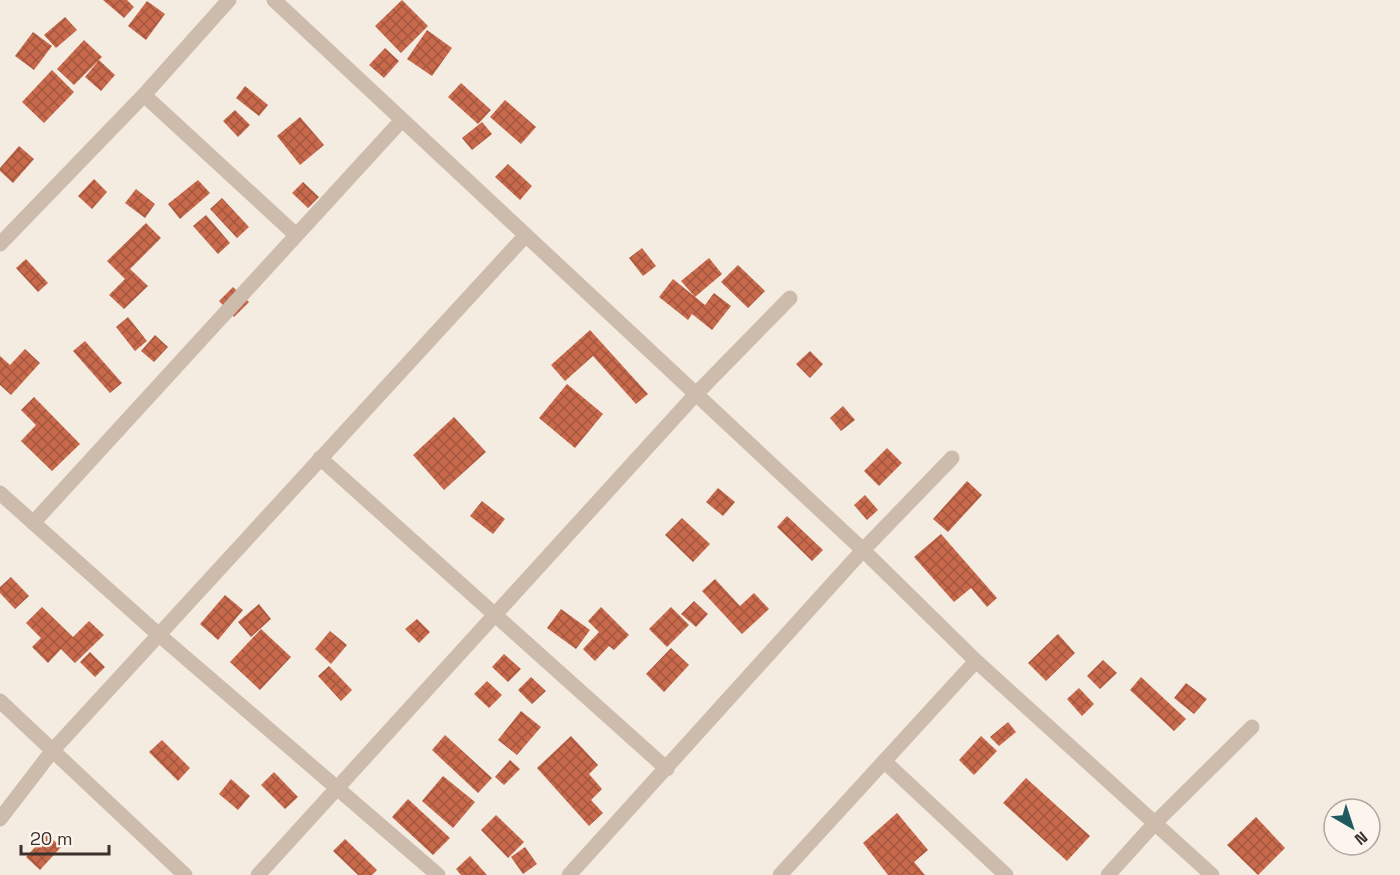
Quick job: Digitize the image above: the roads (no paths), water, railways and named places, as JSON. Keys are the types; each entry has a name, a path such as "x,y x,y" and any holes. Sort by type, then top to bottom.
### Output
{"street":[{"path":"0,244 144,95 230,0"},
{"path":"273,0 863,550 976,661 1212,875"},
{"path":"144,95 296,235"},
{"path":"33,523 401,121"},
{"path":"0,819 53,750 526,235"},
{"path":"258,875 695,394 790,298"},
{"path":"320,458 496,613 668,770"},
{"path":"569,875 668,770 863,550 952,458"},
{"path":"0,493 158,634 438,875"},
{"path":"780,875 976,661"},
{"path":"0,701 185,875"},
{"path":"1108,875 1155,824 1252,727"},
{"path":"884,761 1006,875"}]}
